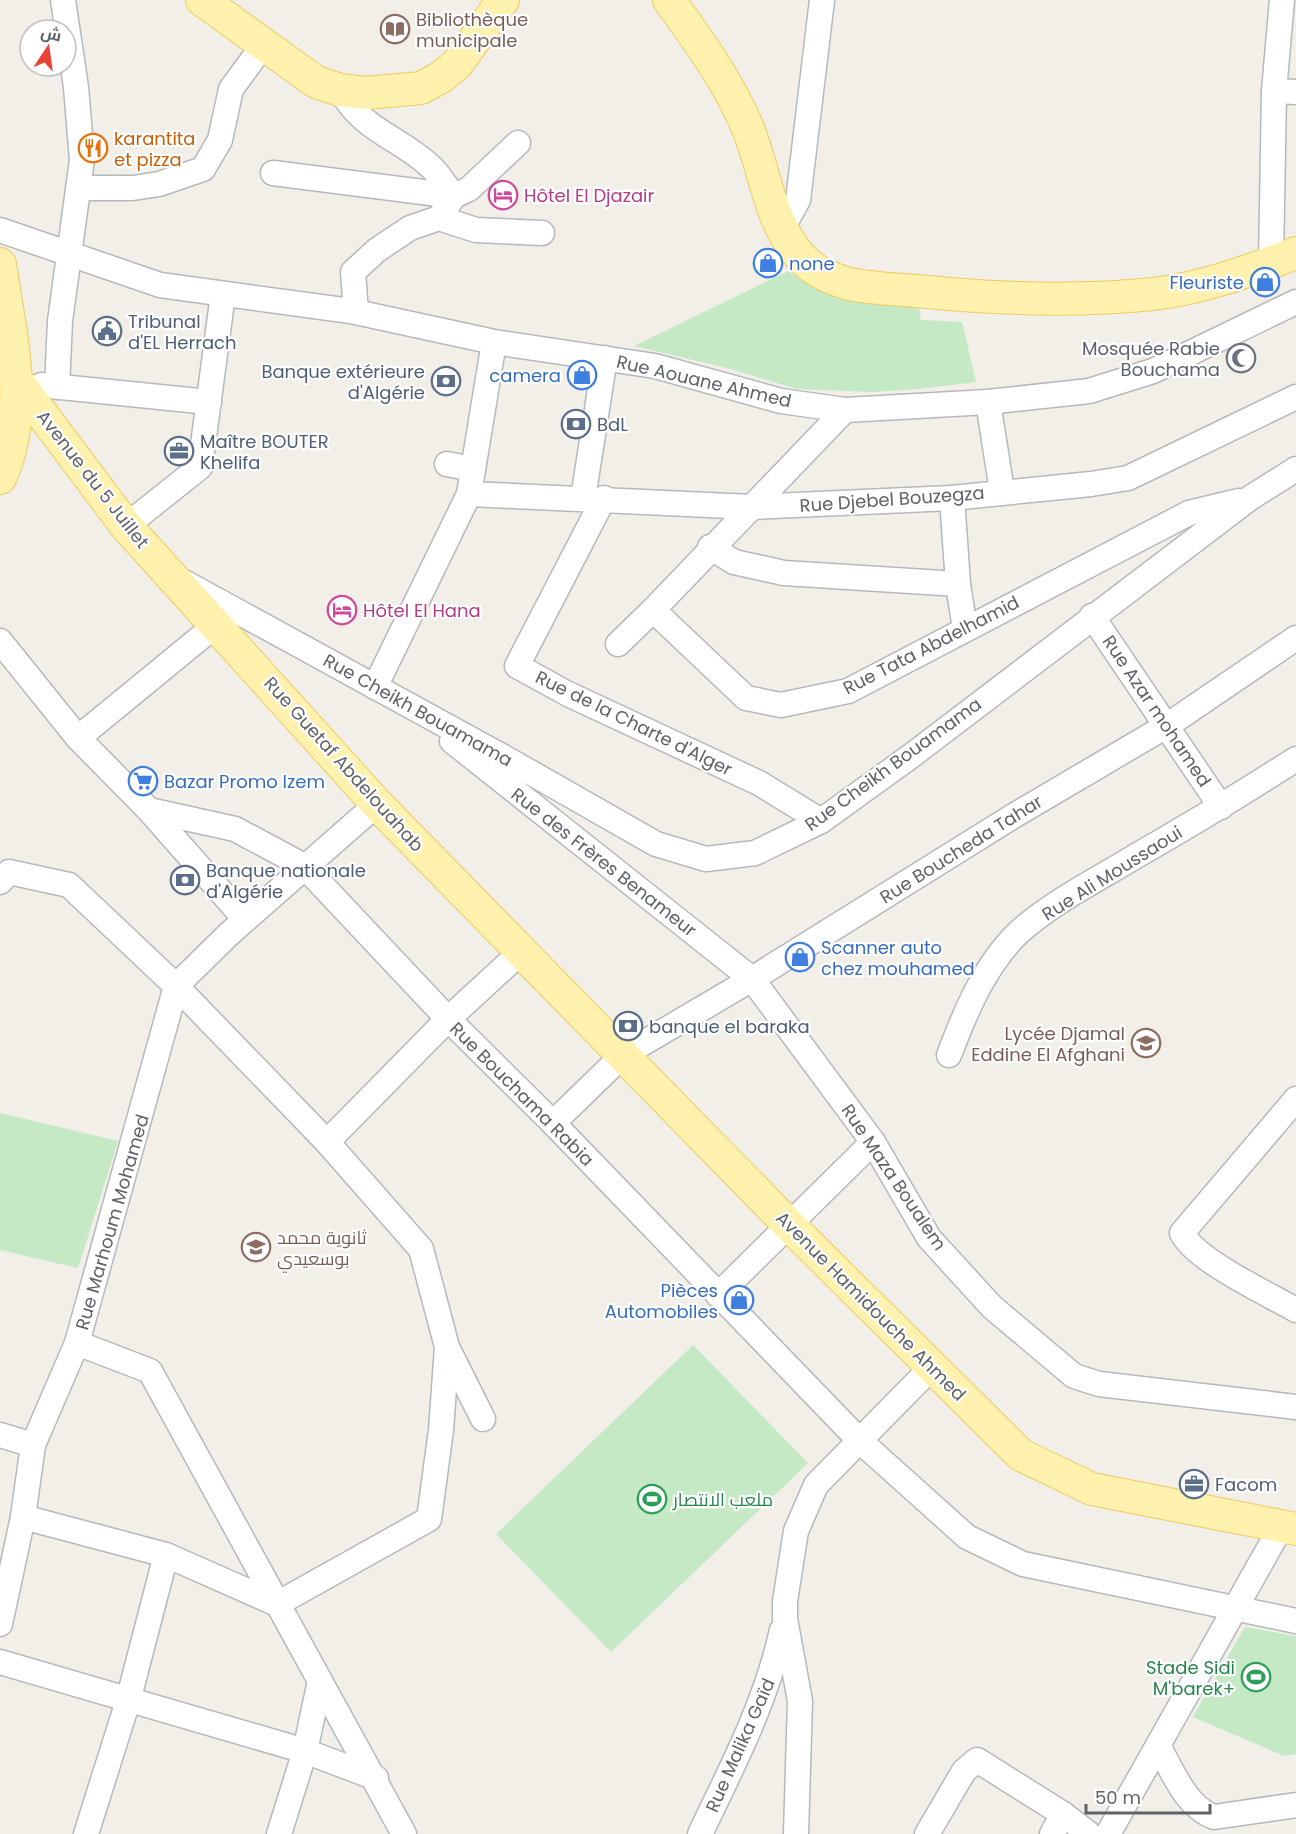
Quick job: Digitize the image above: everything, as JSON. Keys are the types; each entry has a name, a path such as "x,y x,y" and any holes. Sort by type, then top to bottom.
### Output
{"main road":[{"path":"202,0 316,82 340,90 400,92 421,88 441,77 457,64 503,0"},
{"path":"669,0 734,101 749,131 776,214 783,228 800,256 821,274 858,285 954,294 1052,298 1154,294 1230,279 1284,257"},
{"path":"0,264 9,380 11,454 0,478"},
{"name":"Avenue du 5 Juillet","path":"9,380 126,526 169,574"},
{"name":"Rue Guetaf Abdelouahab","path":"169,574 226,617 377,804 522,951"},
{"name":"Avenue Hamidouche Ahmed","path":"522,951 790,1226 1021,1455 1092,1489 1289,1528"}],"street":[{"path":"57,387 60,321 80,188 82,160 76,87 63,0"},
{"path":"783,228 798,200 822,0"},
{"path":"1282,0 1285,91 1284,257"},
{"path":"80,188 133,188 159,184 203,169 220,140 231,89 264,45"},
{"path":"340,90 350,107 364,122 431,167 454,196"},
{"path":"356,312 353,272 377,250 410,228 439,218 454,196 469,189 518,143"},
{"path":"273,173 454,196"},
{"path":"439,218 476,230 543,233"},
{"name":"Rue Aouane Ahmed","path":"0,230 160,285 356,312 494,342 655,366 781,401 845,410 988,402 1089,391 1153,371 1296,302"},
{"path":"126,526 199,468 224,294"},
{"path":"375,687 469,494 494,342"},
{"path":"594,498 605,357"},
{"path":"9,380 209,402"},
{"name":"Rue Djebel Bouzegza","path":"469,494 752,507 952,498 1002,491 1091,484 1128,478 1296,397"},
{"path":"988,402 1002,491"},
{"path":"618,644 845,410"},
{"path":"447,464 473,469"},
{"name":"Rue Cheikh Bouamama","path":"226,617 375,687 657,844 706,859 755,853 821,821 911,756 1250,498 1296,469"},
{"name":"Rue de la Charte d'Alger","path":"594,498 516,666 574,688 759,783 821,821"},
{"path":"952,498 958,584 965,629"},
{"name":"Rue Tata Abdelhamid","path":"653,610 746,698 781,705 848,691 1189,513 1250,498"},
{"path":"710,548 734,562 784,573 958,584"},
{"name":"Rue Azar mohamed","path":"1092,616 1221,807"},
{"path":"78,738 226,617"},
{"name":"Rue Boucheda Tahar","path":"553,1123 623,1055 752,979 1015,815 1167,725 1296,638"},
{"path":"0,641 78,738 148,810 245,919"},
{"name":"Rue des Frères Benameur","path":"400,701 752,979"},
{"name":"Rue Ali Moussaoui","path":"949,1055 965,1012 984,977 1018,934 1074,893 1221,807 1296,759"},
{"path":"176,986 245,919 377,804"},
{"name":"Rue Bouchama Rabia","path":"148,810 235,829 304,866 448,1019 553,1123 860,1441 967,1537 1023,1564 1296,1621"},
{"path":"0,882 9,872 69,885 176,986 327,1142 421,1249 447,1347 483,1419"},
{"path":"327,1142 448,1019 522,951"},
{"name":"Rue Maza Boualem","path":"752,979 873,1142 929,1238 993,1307 1074,1376 1099,1384 1296,1407"},
{"name":"Rue Marhoum Mohamed","path":"0,1624 5,1582 23,1516 33,1445 77,1344 176,986"},
{"path":"1296,1099 1182,1233 1185,1240 1207,1258 1296,1310"},
{"path":"718,1295 873,1142"},
{"path":"77,1344 150,1371 404,1834"},
{"path":"277,1604 429,1519 441,1430 447,1347"},
{"path":"796,1834 800,1701 785,1619 785,1601 800,1522 816,1485 931,1368"},
{"path":"0,1435 33,1445"},
{"path":"23,1516 166,1555 277,1604"},
{"path":"1108,1834 1236,1609 1289,1528"},
{"path":"86,1834 128,1701 166,1555"},
{"name":"Rue Malika Gaïd","path":"700,1834 751,1730 773,1672 785,1619"},
{"path":"0,1662 305,1751 375,1778"},
{"path":"279,1834 305,1751 320,1681"},
{"path":"1159,1747 1192,1803 1201,1812 1214,1817 1296,1805"},
{"path":"927,1834 964,1771 977,1760 1058,1824 1089,1834"}],"green space":[{"path":"788,271 815,288 840,294 918,301 921,320 962,322 976,382 872,392 797,389 731,369 634,346"},
{"path":"0,1113 118,1141 78,1268 0,1250"},
{"name":"ملعب الانتصار","path":"693,1345 808,1463 611,1652 496,1534"},
{"name":"Stade Sidi M'barek+","path":"1245,1627 1296,1636 1296,1754 1284,1756 1193,1717"}],"place":[{"name":"Bibliothèque municipale","path":"395,29"},
{"name":"karantita et pizza","path":"93,148"},
{"name":"Hôtel El Djazair","path":"503,195"},
{"name":"none","path":"768,263"},
{"name":"Fleuriste","path":"1265,282"},
{"name":"Tribunal d'EL Herrach","path":"107,331"},
{"name":"Mosquée Rabie Bouchama","path":"1241,358"},
{"name":"camera","path":"582,375"},
{"name":"Banque extérieure d'Algérie","path":"446,381"},
{"name":"BdL","path":"576,424"},
{"name":"Maître BOUTER Khelifa","path":"179,451"},
{"name":"Hôtel El Hana","path":"342,610"},
{"name":"Bazar Promo Izem","path":"143,781"},
{"name":"Banque nationale d'Algérie","path":"185,880"},
{"name":"Scanner auto chez mouhamed","path":"800,957"},
{"name":"banque el baraka","path":"628,1026"},
{"name":"Lycée Djamal Eddine El Afghani","path":"1146,1043"},
{"name":"ثانوية محمد بوسعيدي","path":"256,1247"},
{"name":"Pièces Automobiles","path":"739,1300"},
{"name":"Facom","path":"1194,1484"},
{"name":"ملعب الانتصار","path":"652,1499"},
{"name":"Stade Sidi M'barek+","path":"1256,1677"}]}
